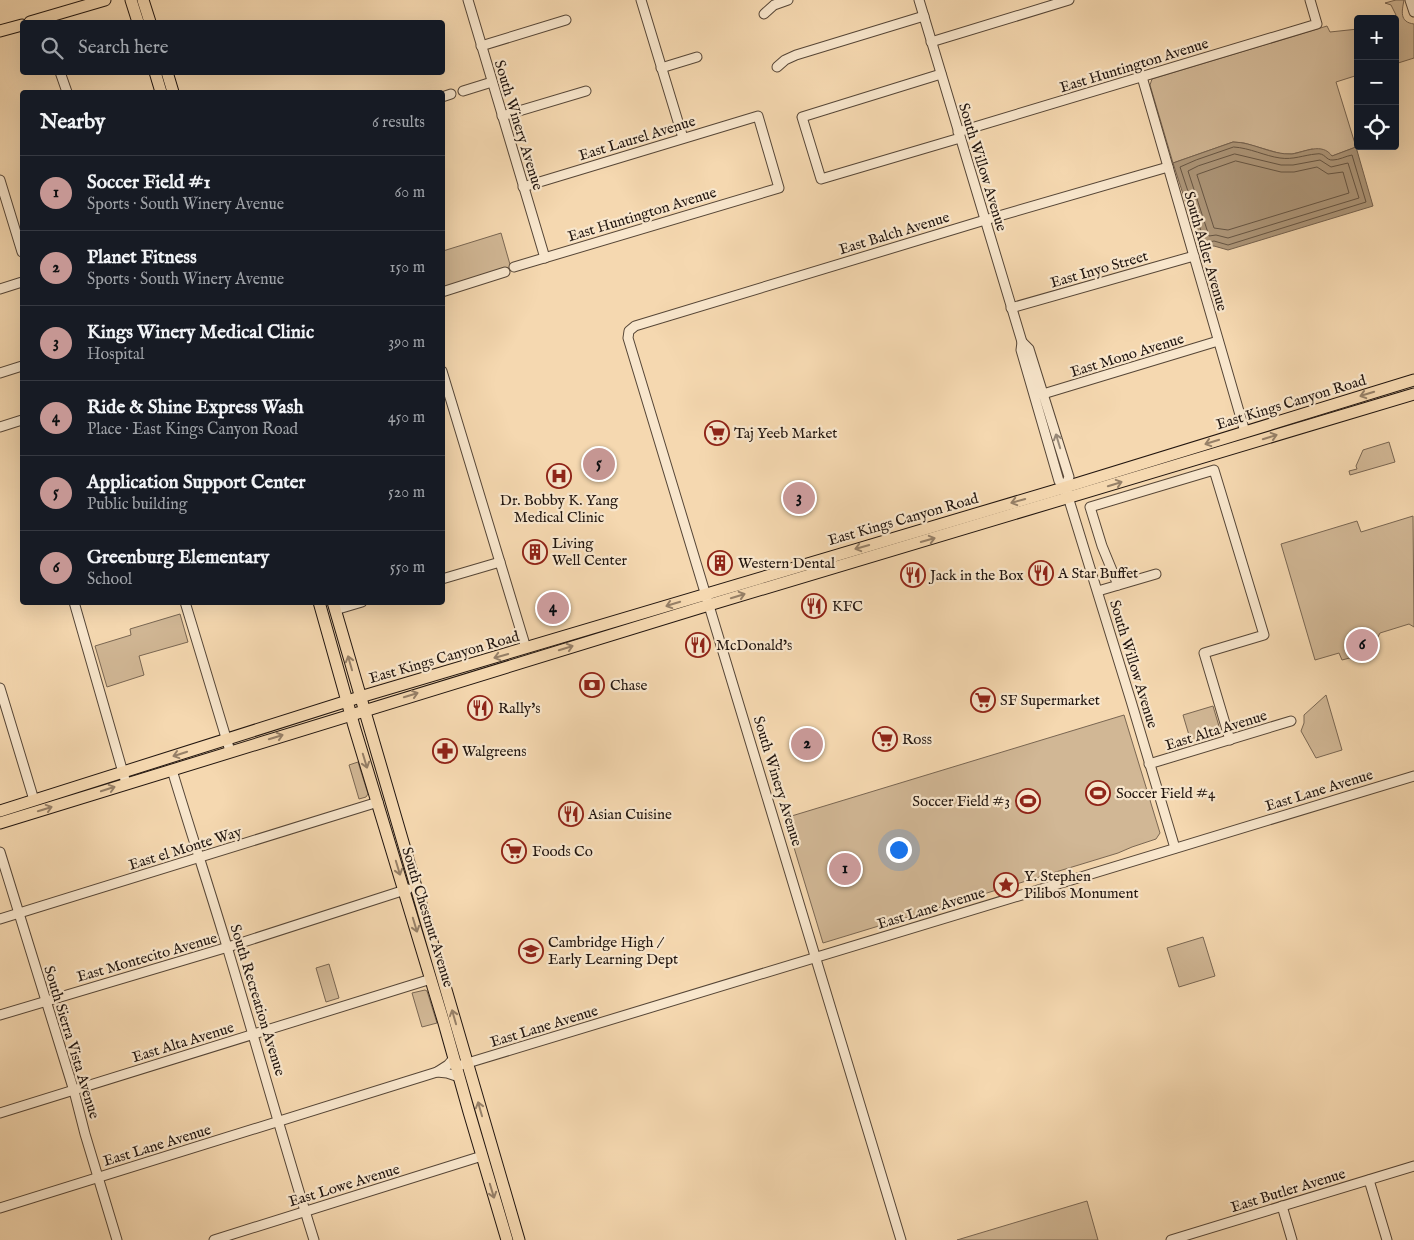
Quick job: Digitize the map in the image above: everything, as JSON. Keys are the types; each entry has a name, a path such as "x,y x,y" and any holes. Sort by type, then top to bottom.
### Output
{"main road":[{"path":"44,20 105,0"},
{"path":"131,0 137,20"},
{"path":"143,0 149,20"},
{"path":"0,31 20,26"},
{"path":"156,75 160,90"},
{"path":"167,75 172,90"},
{"name":"East Kings Canyon Road","path":"1067,493 1245,432 1414,380"},
{"name":"East Kings Canyon Road","path":"0,823 226,739 360,697 526,648 708,599 1067,493 1414,394"},
{"name":"East Kings Canyon Road","path":"0,811 34,800 125,778 172,770 708,599"},
{"name":"South Chestnut Avenue","path":"321,605 347,701 378,802 410,889 459,1066 474,1131 507,1240"},
{"name":"South Chestnut Avenue","path":"334,606 404,846 410,889 431,979 459,1066 500,1176 519,1240"},
{"path":"378,802 385,809 396,841 404,846"},
{"path":"474,1131 480,1132 492,1173 500,1176"}],"street":[{"name":"South Winery Avenue","path":"468,0 545,258"},
{"path":"641,0 683,138"},
{"path":"764,14 774,5 788,0"},
{"name":"South Willow Avenue","path":"919,0 1022,342 1021,350 1059,480 1067,493 1098,591 1175,848"},
{"path":"931,42 1069,0"},
{"name":"East Huntington Avenue","path":"941,74 802,117 807,143 822,179 1142,77 1317,24 1310,0"},
{"path":"1410,0 1414,12"},
{"path":"777,67 785,60 796,55 924,16"},
{"path":"481,46 566,20"},
{"path":"662,68 696,57"},
{"path":"61,75 65,90"},
{"name":"South Adler Avenue","path":"1142,77 1245,432"},
{"path":"463,91 492,82"},
{"path":"502,116 586,90"},
{"name":"East Laurel Avenue","path":"524,187 758,116 771,154 778,188"},
{"name":"East Balch Avenue","path":"629,331 635,326 985,220 1168,167"},
{"path":"0,180 3,203 18,222 20,237"},
{"name":"East Huntington Avenue","path":"514,268 778,188"},
{"name":"East Inyo Street","path":"1011,308 1194,256"},
{"path":"445,291 504,272"},
{"path":"0,289 20,283"},
{"name":"South Winery Avenue","path":"629,331 628,338 901,1240"},
{"name":"East Mono Avenue","path":"1043,394 1218,341"},
{"name":"South Willow Avenue","path":"1022,342 1029,349 1068,477 1067,493"},
{"path":"0,373 20,367"},
{"path":"445,388 526,648"},
{"path":"0,427 20,423"},
{"path":"1118,585 1102,546 1090,507 1214,470 1264,635 1204,653 1230,740"},
{"path":"445,578 500,562"},
{"path":"1098,591 1156,574"},
{"path":"75,605 125,778"},
{"path":"186,605 230,751"},
{"path":"0,688 34,800"},
{"name":"East Alta Avenue","path":"1150,764 1291,721"},
{"name":"South Recreation Avenue","path":"172,770 198,858 228,947 314,1240"},
{"name":"East Lane Avenue","path":"437,1072 447,1073 459,1066 1414,776"},
{"name":"East el Monte Way","path":"0,919 378,802"},
{"name":"South Sierra Vista Avenue","path":"0,852 74,1091 117,1240"},
{"name":"East Montecito Avenue","path":"0,1016 228,947 410,889"},
{"name":"East Alta Avenue","path":"0,1113 431,979"},
{"name":"East Lane Avenue","path":"0,1208 437,1072 448,1065 459,1066"},
{"name":"East Lowe Avenue","path":"214,1240 482,1156"},
{"name":"East Butler Avenue","path":"1171,1240 1414,1166"},
{"path":"1369,1180 1387,1240"},
{"path":"1282,1206 1292,1240"}],"shaded area":[{"path":"1404,0 1402,12 1404,18 1409,23 1414,24 1414,58 1399,63 1399,15 1396,15 1391,5 1385,3"},
{"path":"1327,26 1330,32 1354,29 1354,76 1336,82 1354,140 1354,148 1332,156 1312,149 1292,154 1282,154 1244,143 1233,142 1173,163 1150,85 1152,79"},
{"path":"501,233 511,268 445,288 445,250"},
{"path":"1389,442 1395,462 1350,475 1349,471 1357,469 1356,466 1363,450"},
{"path":"1413,516 1414,627 1409,624 1380,633 1371,650 1360,652 1361,655 1342,660 1339,653 1315,660 1281,544 1357,521 1361,532"},
{"path":"180,614 188,642 139,656 144,675 107,687 95,646 131,635 130,629"},
{"path":"1326,695 1342,750 1316,758 1301,731 1304,715"},
{"path":"1213,706 1221,733 1191,742 1183,715"},
{"path":"1124,715 1160,833 1156,839 1118,853 823,943 785,818"},
{"path":"358,762 368,794 366,797 359,799 349,765"},
{"path":"1203,937 1215,976 1179,987 1167,948"},
{"path":"329,964 339,998 326,1002 316,968"},
{"path":"427,991 437,1023 422,1027 412,993"},
{"path":"1087,1201 1098,1240 957,1240"}],"water":[{"path":"1233,142 1284,154 1318,149 1328,152 1332,156 1354,148 1354,150 1357,150 1373,206 1228,250 1214,246 1201,250 1173,163"}],"place":[{"name":"Taj Yeeb Market","path":"717,433"},
{"name":"Application Support Center","path":"599,464"},
{"name":"Dr. Bobby K. Yang Medical Clinic","path":"559,476"},
{"name":"Kings Winery Medical Clinic","path":"799,498"},
{"name":"Living Well Center","path":"535,552"},
{"name":"Western Dental","path":"720,563"},
{"name":"A Star Buffet","path":"1041,573"},
{"name":"Jack in the Box","path":"913,575"},
{"name":"KFC","path":"814,606"},
{"name":"Ride & Shine Express Wash","path":"553,608"},
{"name":"McDonald's","path":"698,645"},
{"name":"Greenburg Elementary","path":"1362,645"},
{"name":"Chase","path":"592,685"},
{"name":"SF Supermarket","path":"983,700"},
{"name":"Rally's","path":"480,708"},
{"name":"Ross","path":"885,739"},
{"name":"Planet Fitness","path":"807,744"},
{"name":"Walgreens","path":"445,751"},
{"name":"Soccer Field #4","path":"1098,793"},
{"name":"Soccer Field #3","path":"1028,801"},
{"name":"Asian Cuisine","path":"571,814"},
{"name":"Foods Co","path":"514,851"},
{"name":"Soccer Field #1","path":"845,869"},
{"name":"Y. Stephen Pilibos Monument","path":"1006,885"},
{"name":"Cambridge High / Early Learning Dept","path":"531,951"}]}
